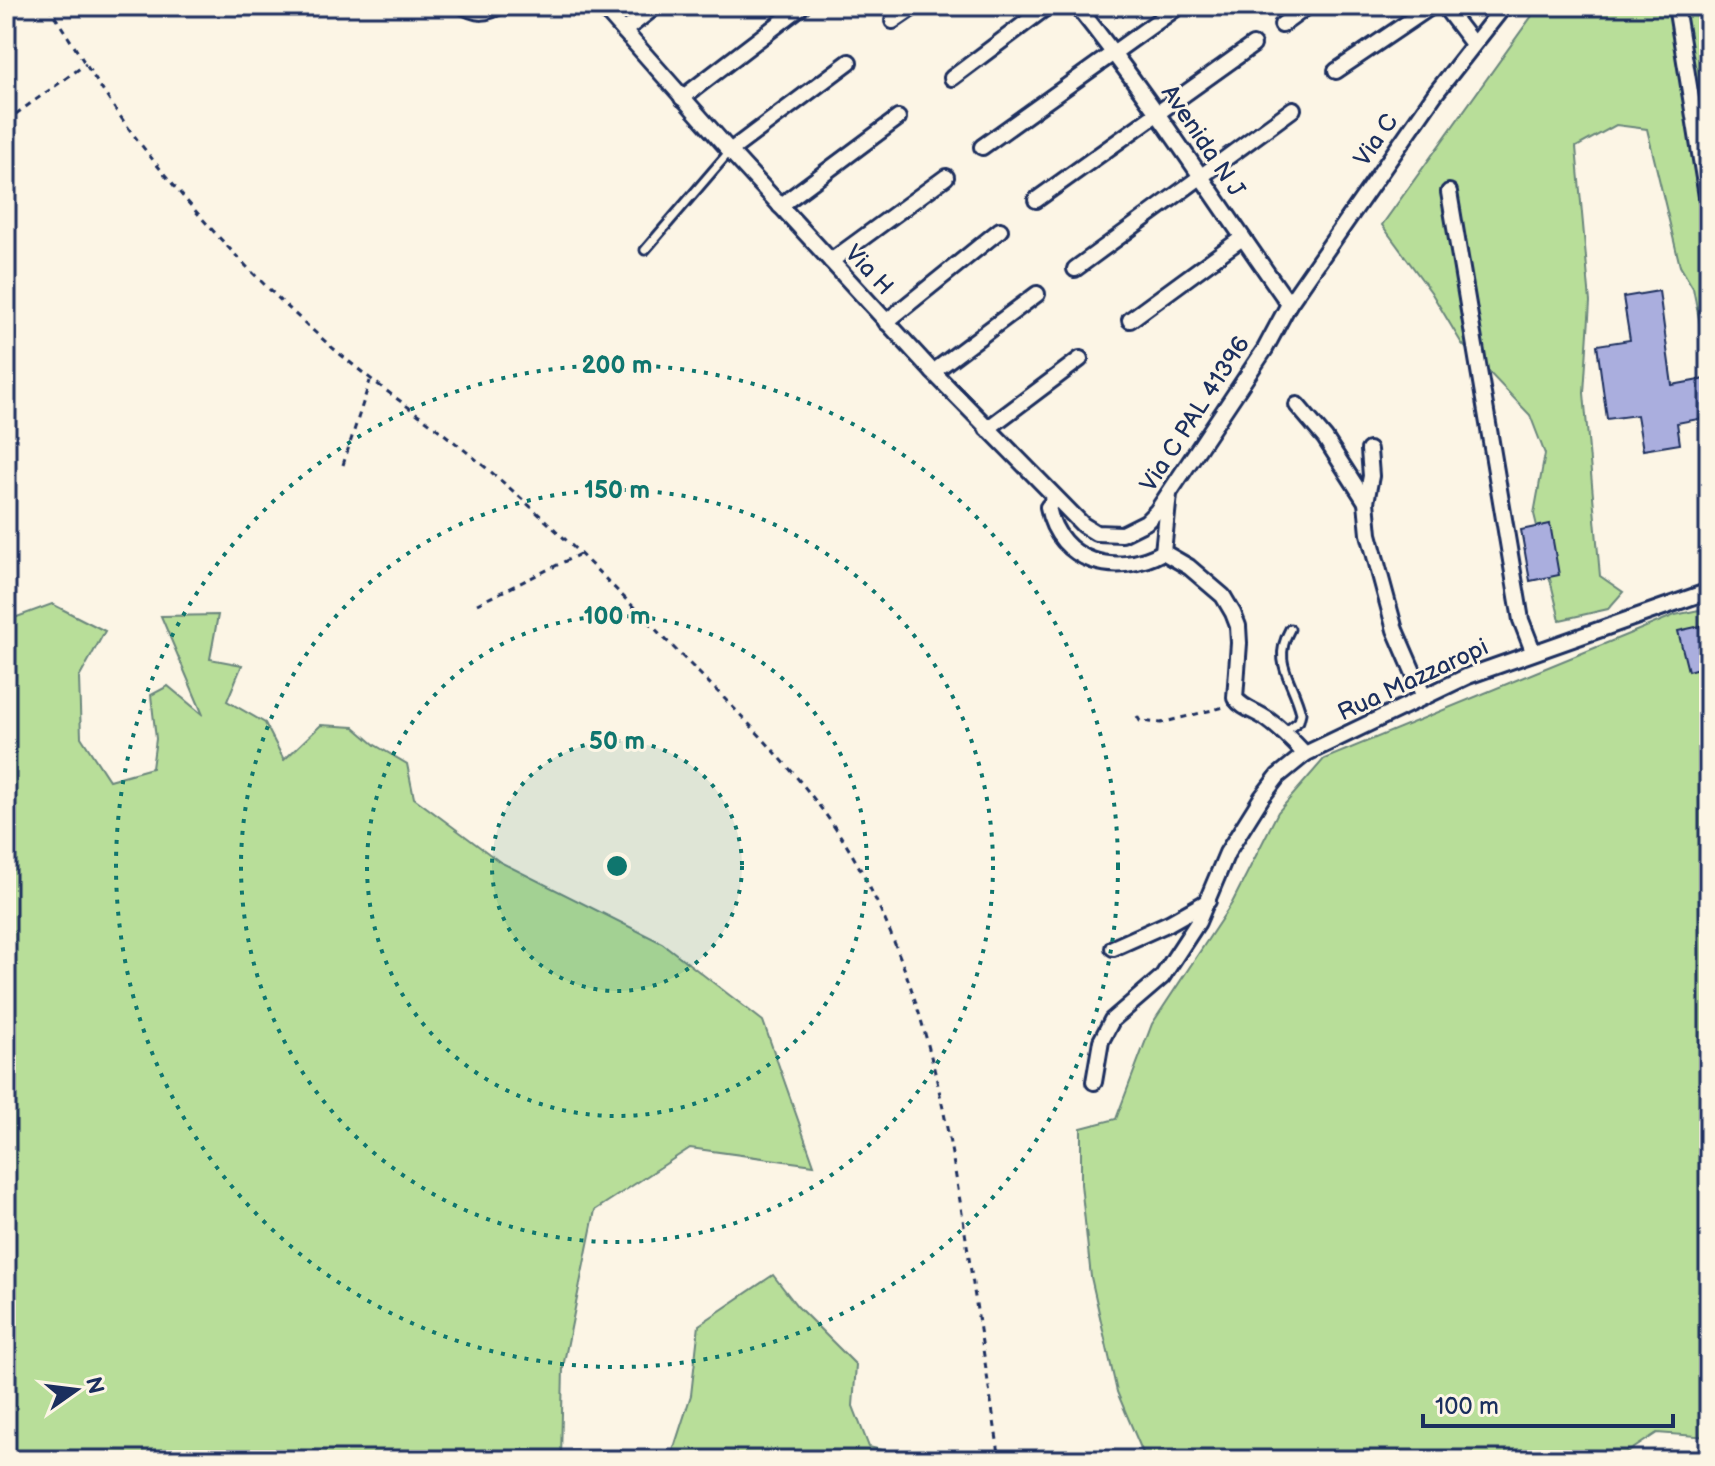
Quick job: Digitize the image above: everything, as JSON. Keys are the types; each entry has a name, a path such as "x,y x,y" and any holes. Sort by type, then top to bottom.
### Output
{"street":[{"name":"Via H","path":"602,6 886,322 1055,499 1096,533 1122,534"},
{"path":"624,31 656,6"},
{"path":"682,98 802,6"},
{"path":"893,21 915,6"},
{"path":"952,78 1048,6"},
{"name":"Avenida N J","path":"1077,6 1159,114 1289,304"},
{"path":"982,147 1179,6"},
{"path":"1282,25 1308,6"},
{"path":"1336,71 1432,6"},
{"path":"1444,6 1473,44"},
{"name":"Via C","path":"1289,304 1473,44 1504,6"},
{"path":"1676,6 1709,209"},
{"path":"1036,200 1253,45"},
{"path":"730,151 849,62"},
{"path":"1075,269 1293,109"},
{"path":"780,206 898,118"},
{"path":"831,261 946,177"},
{"path":"1449,192 1521,620 1533,651"},
{"path":"886,322 1000,230"},
{"path":"1130,320 1242,238"},
{"path":"933,372 1037,294"},
{"name":"Via C PAL 41396","path":"1122,534 1146,522 1169,494 1265,349 1289,304"},
{"path":"987,429 1080,359"},
{"path":"1297,405 1325,438 1366,502"},
{"path":"1369,450 1371,476 1366,502 1369,534 1395,630 1424,697"},
{"path":"1163,552 1169,494"},
{"path":"1055,499 1048,507 1051,523 1080,556 1105,563 1132,565 1163,552"},
{"path":"1163,552 1189,567 1223,596 1233,613 1239,643 1235,698 1285,732 1305,754"},
{"name":"Rua Mazzaropi","path":"1094,1082 1101,1041 1112,1020 1162,977 1190,935 1208,901 1227,853 1262,797 1278,776 1305,754 1468,676 1709,591"},
{"path":"1113,948 1169,923 1208,901"}],"lane":[{"path":"456,6 469,14 490,16 507,6"},
{"path":"645,250 730,151"},
{"path":"1285,732 1299,721 1301,713 1281,658 1283,641 1290,629"}],"path":[{"path":"48,6 136,138 220,241 317,334 371,380 474,458 580,554 773,750 811,797 865,877 921,1014 935,1063 962,1212 1000,1460"},
{"path":"6,121 86,64"},
{"path":"343,465 371,380"},
{"path":"477,604 580,554"},
{"path":"1137,716 1140,721 1161,723 1240,704"}],"green space":[{"path":"1539,6 1709,6 1709,369 1693,288 1680,266 1647,129 1616,125 1576,147 1590,302 1584,393 1600,576 1623,592 1608,609 1560,620 1534,514 1545,454 1530,415 1462,344 1431,292 1382,225"},
{"path":"52,604 105,631 79,678 81,737 109,780 152,768 156,739 151,695 168,686 203,715 161,616 218,615 210,659 242,665 227,701 265,723 284,760 321,725 354,727 375,745 407,764 414,798 500,862 662,943 763,1021 814,1165 690,1148 595,1210 563,1367 561,1460 6,1460 6,621"},
{"path":"1709,608 1709,1437 1657,1433 1616,1460 1146,1460 1117,1392 1091,1277 1081,1184 1081,1128 1116,1119 1152,1024 1232,903 1278,812 1324,759 1675,615"},
{"path":"773,1275 797,1306 856,1365 853,1406 869,1447 923,1460 670,1460 691,1395 699,1325"}],"building":[{"path":"1659,291 1672,385 1705,379 1709,389 1709,417 1677,423 1680,444 1643,450 1637,415 1607,419 1597,345 1630,340 1623,297"},
{"path":"1550,524 1559,575 1530,581 1521,530"},
{"path":"1709,624 1709,665 1688,671 1678,631"}]}
